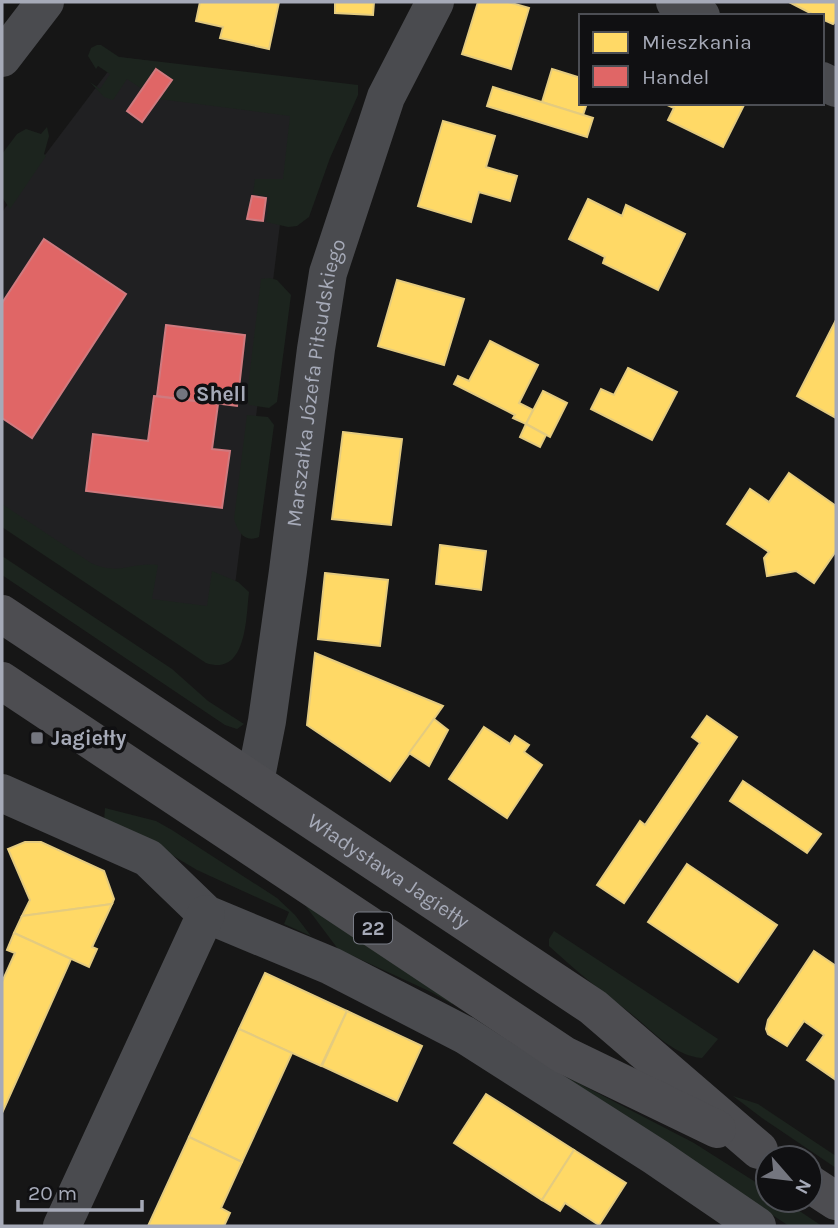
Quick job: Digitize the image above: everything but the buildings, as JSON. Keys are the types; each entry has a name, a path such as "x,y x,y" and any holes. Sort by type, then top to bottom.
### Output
{"main road":[{"name":"Władysława Jagiełły","path":"2,614 593,1007 754,1145"},
{"name":"Władysława Jagiełły","path":"2,681 564,1055 754,1149"}],"street":[{"path":"2,58 45,2"},
{"name":"Marszałka Józefa Piłsudskiego","path":"255,782 267,721 328,273 386,97 435,2"},
{"path":"675,2 697,14"},
{"path":"2,793 148,858 206,914 331,966 464,1035 656,1157 757,1226"},
{"path":"62,1226 206,914"}],"shaded area":[{"path":"97,45 119,57 358,85 358,95 330,158 309,217 297,226 288,227 266,222 270,197 253,194 255,179 283,179 290,116 159,99 172,80 156,69 142,89 127,79 113,100 104,97 90,82 100,89 110,74 98,66 96,69 88,56 91,48"},
{"path":"119,57 298,80 227,649 2,508 2,212"},
{"path":"47,127 49,136 44,154 46,156 10,209 2,197 2,154 17,134 26,129 41,134"},
{"path":"261,279 277,280 291,295 277,402 269,408 249,405 247,396"},
{"path":"247,415 268,417 274,425 259,537 249,539 242,535 234,519"},
{"path":"2,504 101,567 118,569 158,565 152,599 207,606 212,571 238,582 249,592 245,629 237,653 230,661 219,665 206,663 2,527"},
{"path":"2,556 172,669 208,701 244,724 237,729 225,725 2,575"},
{"path":"105,808 156,821 172,830 277,898 311,936 284,924 289,912 197,870 150,842 104,821"},
{"path":"305,905 455,1000 452,1004 338,949"},
{"path":"554,931 718,1039 702,1058 672,1047 549,946 549,939"},
{"path":"553,1070 694,1143 754,1181 754,1203"},
{"path":"733,1096 758,1104 818,1144 800,1144"},
{"path":"824,1148 836,1156 836,1168 824,1160"},
{"path":"771,1214 804,1214 822,1226 789,1226"}],"place":[{"name":"Shell","path":"182,394"},
{"name":"Jagiełły","path":"37,738"}]}
